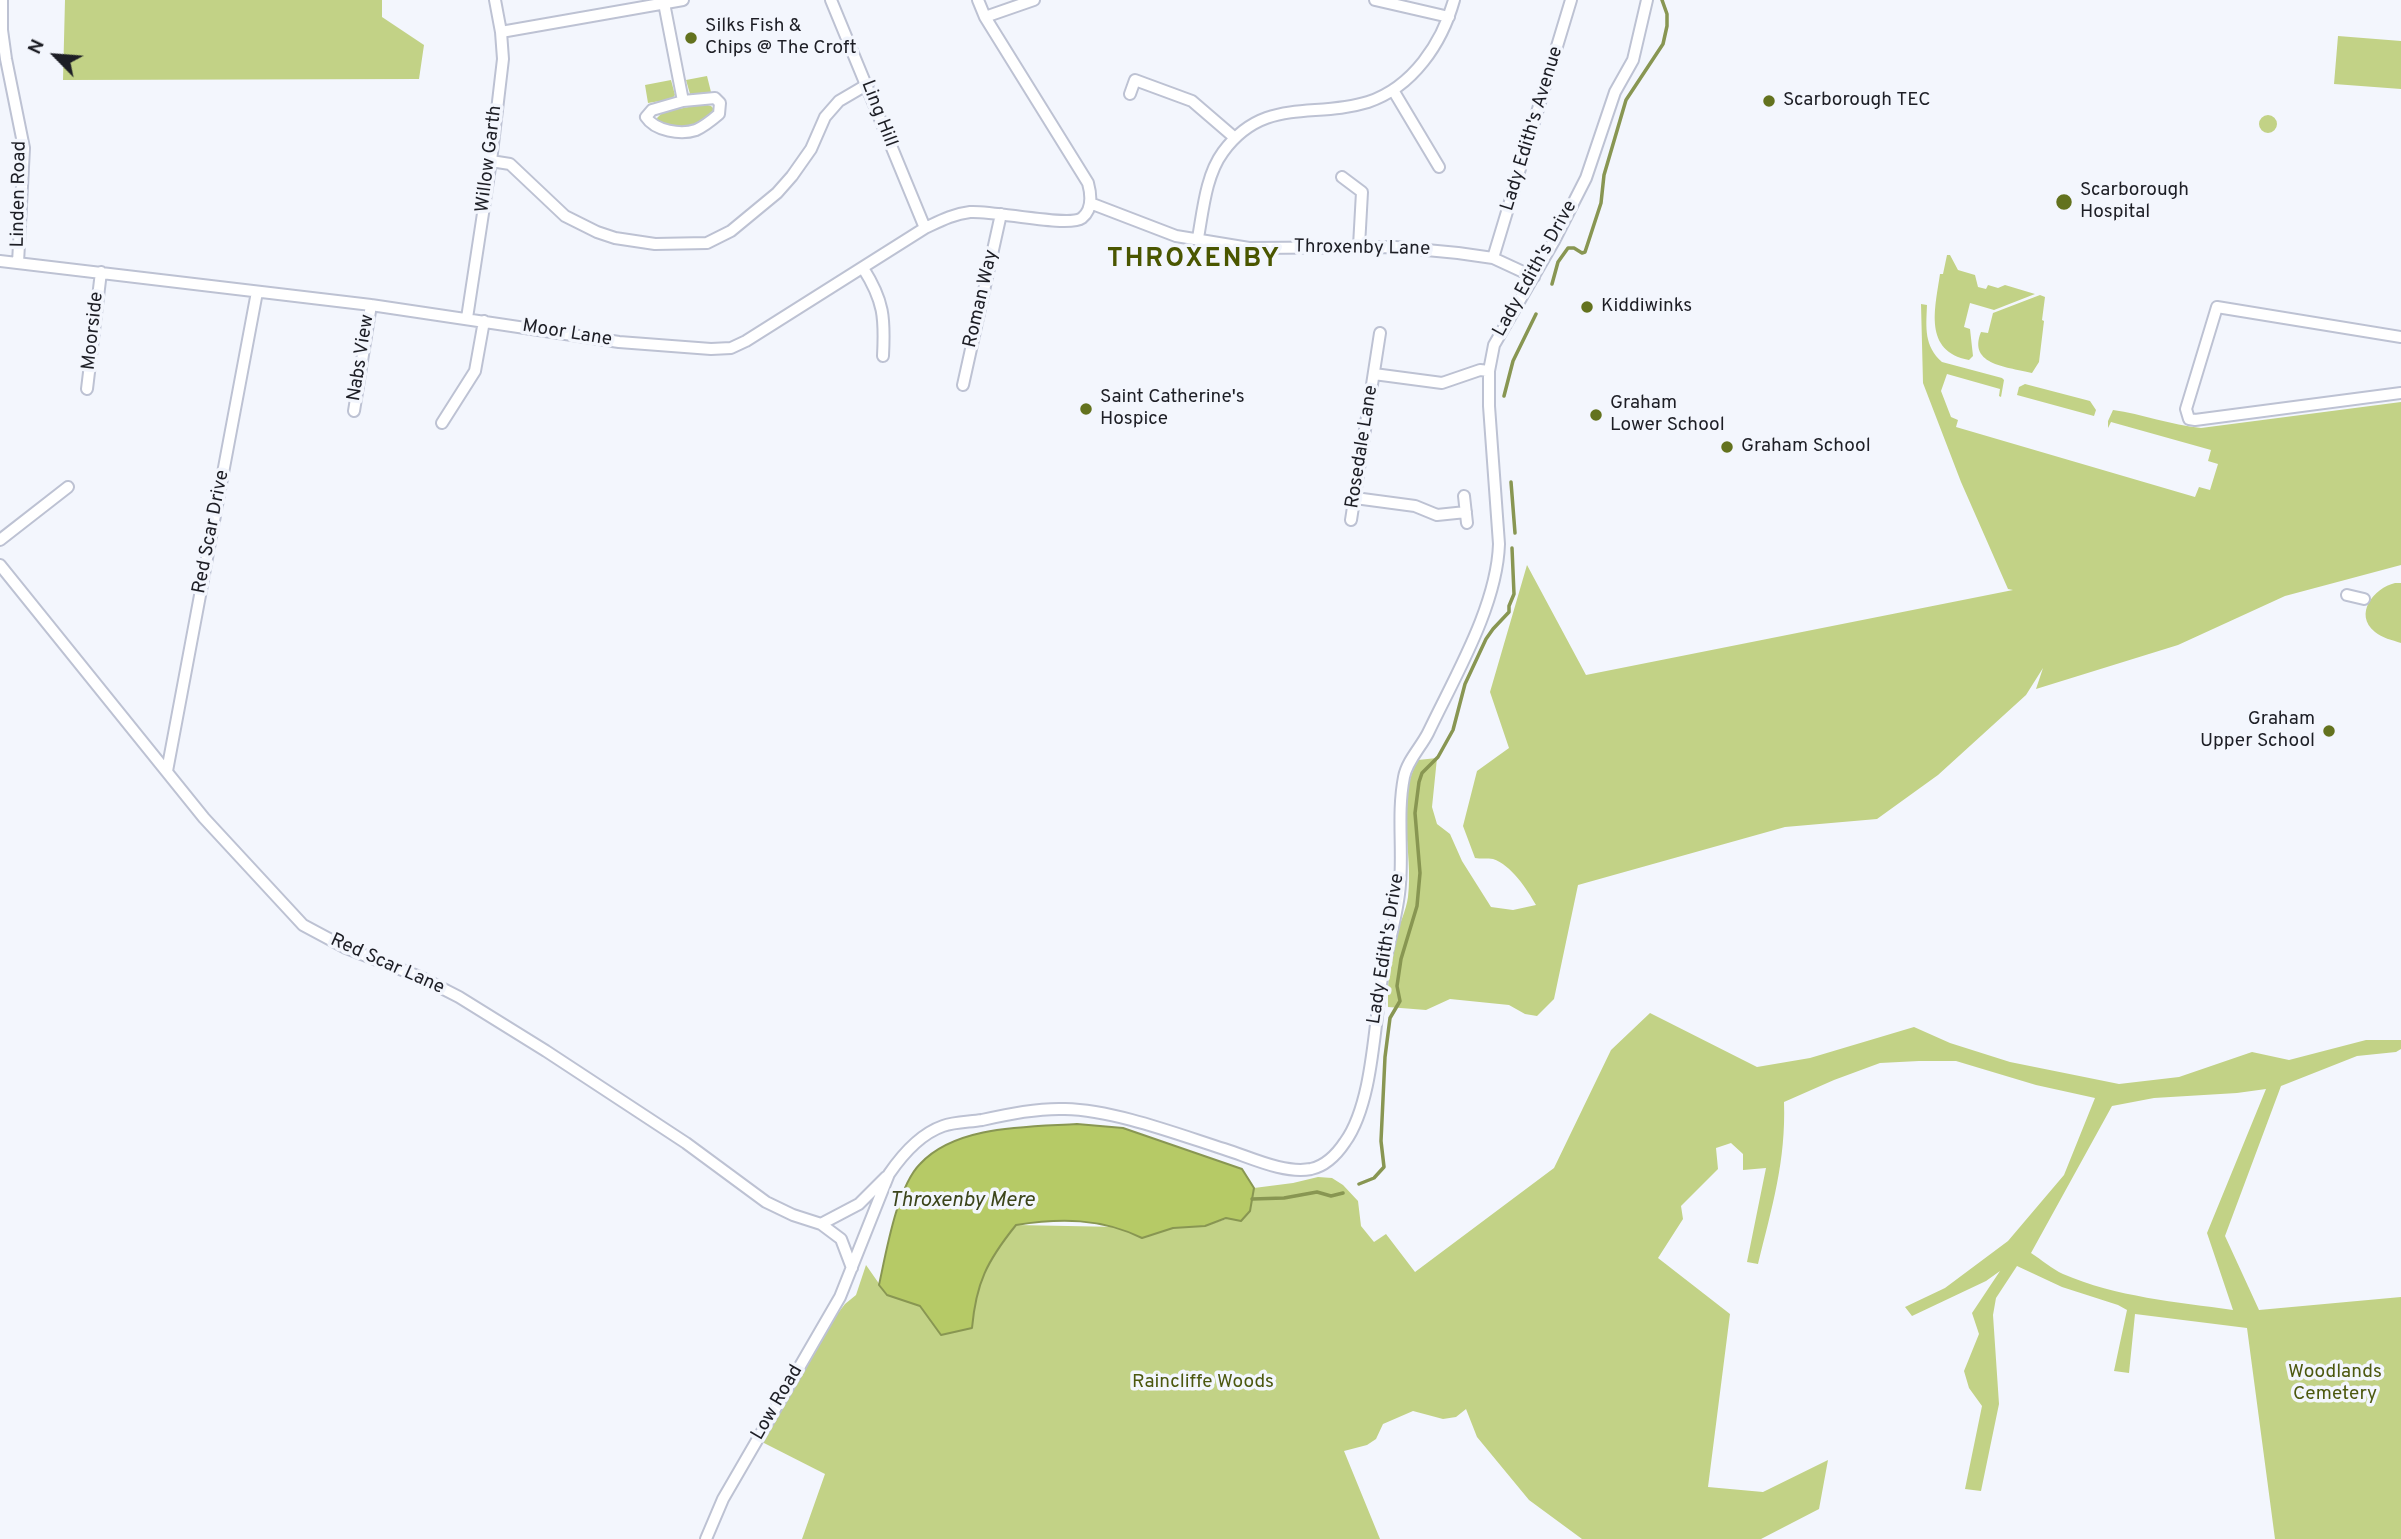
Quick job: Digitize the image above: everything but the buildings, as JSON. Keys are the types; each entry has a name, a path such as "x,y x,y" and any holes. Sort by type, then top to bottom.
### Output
{"street":[{"name":"Linden Road","path":"2,0 6,59 24,148 18,263"},
{"name":"Willow Garth","path":"467,318 491,161 503,59 495,0"},
{"path":"501,32 683,0"},
{"name":"Ling Hill","path":"831,0 925,229"},
{"path":"978,0 985,17 1088,183 1090,203"},
{"path":"985,17 1034,0"},
{"path":"1375,0 1449,17"},
{"path":"1198,238 1213,173 1222,154 1235,138 1258,120 1281,114 1368,102 1393,90 1416,70 1432,51 1443,32 1454,0"},
{"name":"Lady Edith's Avenue","path":"1493,258 1571,0"},
{"name":"Lady Edith's Drive","path":"852,1268 888,1174 907,1150 943,1125 1042,1110 1106,1113 1267,1163 1298,1170 1313,1169 1326,1163 1346,1141 1366,1093 1382,977 1396,915 1400,883 1399,808 1405,772 1426,736 1493,591 1499,544 1489,406 1489,371 1494,345 1534,277 1586,178 1615,92 1633,60 1647,0"},
{"path":"660,2 682,101"},
{"path":"1130,94 1135,80 1192,101 1235,138"},
{"path":"491,161 510,164 565,216 597,232 615,238 655,244 707,243 737,226 777,193 811,149 825,117 839,102 867,84"},
{"path":"1393,90 1439,167"},
{"path":"715,98 720,103 719,114 708,124 685,132 661,129 650,123 646,117 652,110 682,101 715,98"},
{"path":"1342,177 1362,192 1359,246"},
{"name":"Moor Lane","path":"0,261 371,305 619,342 731,348 950,216 969,212 1068,222 1081,219 1090,203"},
{"name":"Throxenby Lane","path":"1090,203 1166,233 1249,248 1395,247 1493,258 1534,277"},
{"name":"Roman Way","path":"963,386 1001,214"},
{"path":"863,268 878,292 884,328 882,358"},
{"name":"Moorside","path":"87,389 100,272"},
{"name":"Red Scar Drive","path":"167,771 257,292"},
{"name":"Nabs View","path":"354,411 371,305"},
{"path":"2401,337 2217,307 2186,409 2189,419 2195,420 2401,393"},
{"path":"442,423 475,370 484,321"},
{"name":"Rosedale Lane","path":"1351,520 1380,333"},
{"name":"Rosedale Lane","path":"1374,374 1442,383 1480,370 1489,371"},
{"path":"0,540 68,487"},
{"path":"1355,498 1415,506 1437,515 1466,517 1464,496"},
{"name":"Red Scar Lane","path":"0,565 204,818 303,925 346,948 420,977 459,997 626,1102 766,1202 821,1224 841,1239 852,1268"},
{"path":"2347,595 2364,599"},
{"path":"821,1224 859,1204 888,1174"},
{"name":"Low Road","path":"706,1539 723,1499 840,1297 852,1268"}],"green space":[{"path":"65,0 382,0 382,17 424,45 419,79 63,80"},
{"path":"2338,36 2401,41 2401,89 2334,84"},
{"path":"707,76 711,92 690,94 686,80"},
{"path":"671,80 675,95 672,99 648,103 645,85"},
{"path":"704,104 714,109 694,124 668,128 658,122 657,118 663,112"},
{"path":"2268,115 2274,118 2277,124 2274,130 2268,133 2262,130 2259,124 2262,118"},
{"path":"1947,255 1950,255 1958,270 1975,275 1978,287 1986,289 1988,285 1998,288 2005,285 2035,294 1994,310 1970,303 1964,327 1970,329 1973,356 1969,360 1944,348 1935,327 1940,274 1943,274"},
{"path":"2040,295 2045,297 2044,321 2039,362 2032,373 1993,363 1985,358 1978,343 1981,332 1988,333 1993,313"},
{"path":"1921,304 1927,305 1929,343 1942,362 2004,380 2001,397 2000,389 1947,374 1941,391 1951,417 1958,420 1956,427 2195,497 2199,487 2210,490 2218,464 2208,461 2211,450 2111,422 2108,428 2113,410 2201,428 2401,402 2401,565 2285,596 2178,645 2036,689 2043,668 2026,695 1938,775 1877,819 1785,827 1578,885 1554,999 1537,1016 1525,1014 1509,1005 1450,999 1426,1010 1388,1007 1391,955 1408,897 1407,793 1418,760 1437,758 1432,807 1437,824 1450,834 1462,861 1491,907 1513,910 1536,905 1506,866 1493,859 1475,858 1463,826 1477,771 1509,748 1490,692 1527,565 1586,675 2013,590 2008,589 1961,482 1923,383"},
{"path":"2025,384 2090,401 2096,410 2094,416 2017,395 2019,387"},
{"path":"2395,583 2401,583 2401,643 2378,634 2369,625 2366,617 2366,610 2374,596"},
{"path":"1650,1013 1757,1067 1810,1058 1914,1027 1950,1043 2010,1062 2119,1084 2179,1077 2252,1052 2289,1060 2366,1040 2401,1040 2401,1049 2396,1052 2357,1056 2281,1086 2225,1236 2259,1310 2401,1297 2401,1539 2275,1539 2247,1328 2135,1314 2129,1373 2114,1371 2127,1310 2062,1287 2017,1266 1996,1298 1993,1315 1999,1404 1981,1491 1965,1489 1982,1406 1969,1388 1964,1371 1979,1334 1972,1313 2000,1271 1986,1281 1912,1316 1905,1307 1945,1288 2008,1241 2064,1175 2095,1098 2036,1085 1956,1061 1919,1061 1880,1063 1784,1102 1780,1164 1758,1264 1747,1262 1766,1168 1743,1170 1743,1154 1731,1143 1716,1148 1718,1169 1681,1206 1683,1219 1658,1258 1730,1314 1708,1487 1763,1492 1828,1460 1819,1509 1761,1539 1582,1539 1529,1500 1477,1437 1466,1409 1456,1417 1443,1419 1413,1411 1383,1424 1376,1439 1367,1445 1344,1451 1380,1539 802,1539 825,1474 762,1442 822,1334 845,1304 856,1295 866,1265 887,1295 920,1306 941,1335 971,1328 976,1298 985,1273 1016,1225 1119,1227 1142,1238 1173,1228 1205,1226 1250,1211 1254,1188 1318,1177 1332,1178 1343,1185 1358,1201 1361,1226 1374,1242 1386,1234 1415,1272 1554,1168 1611,1050","holes":["2266,1089 2207,1233 2233,1310 2147,1298 2104,1288 2063,1274 2031,1253 2112,1106 2154,1098"]}],"water":[{"name":"Throxenby Mere","path":"1077,1124 1123,1128 1242,1169 1254,1188 1250,1211 1241,1221 1226,1218 1205,1226 1173,1228 1142,1238 1127,1231 1080,1221 1016,1225 997,1250 985,1273 976,1298 972,1328 941,1335 920,1306 887,1295 879,1285 889,1239 905,1188 920,1164 935,1151 973,1135 1015,1128"}],"waterway":[{"path":"1552,284 1558,262 1568,248 1585,252 1601,203 1604,175 1626,100 1663,44 1667,14 1662,0"},
{"path":"1504,396 1513,361 1536,314"},
{"path":"1511,482 1515,533"},
{"path":"1359,1184 1374,1178 1384,1167 1381,1141 1385,1057 1390,1018 1400,1001 1397,986 1401,959 1417,906 1420,873 1415,813 1419,782 1422,773 1438,757 1453,730 1465,684 1486,639 1509,612 1514,594 1512,548"},
{"path":"1252,1199 1284,1198 1317,1192 1331,1196 1343,1193"}],"place":[{"name":"Silks Fish & Chips @ The Croft","path":"691,38"},
{"name":"Scarborough TEC","path":"1769,101"},
{"name":"Scarborough Hospital","path":"2064,202"},
{"name":"Kiddiwinks","path":"1587,307"},
{"name":"Saint Catherine's Hospice","path":"1086,409"},
{"name":"Graham Lower School","path":"1596,415"},
{"name":"Graham School","path":"1727,447"},
{"name":"Graham Upper School","path":"2329,731"}],"district":[{"name":"THROXENBY","path":"1194,261"}],"park label":[{"name":"Raincliffe Woods","path":"1203,1383"},
{"name":"Woodlands Cemetery","path":"2335,1384"}]}
